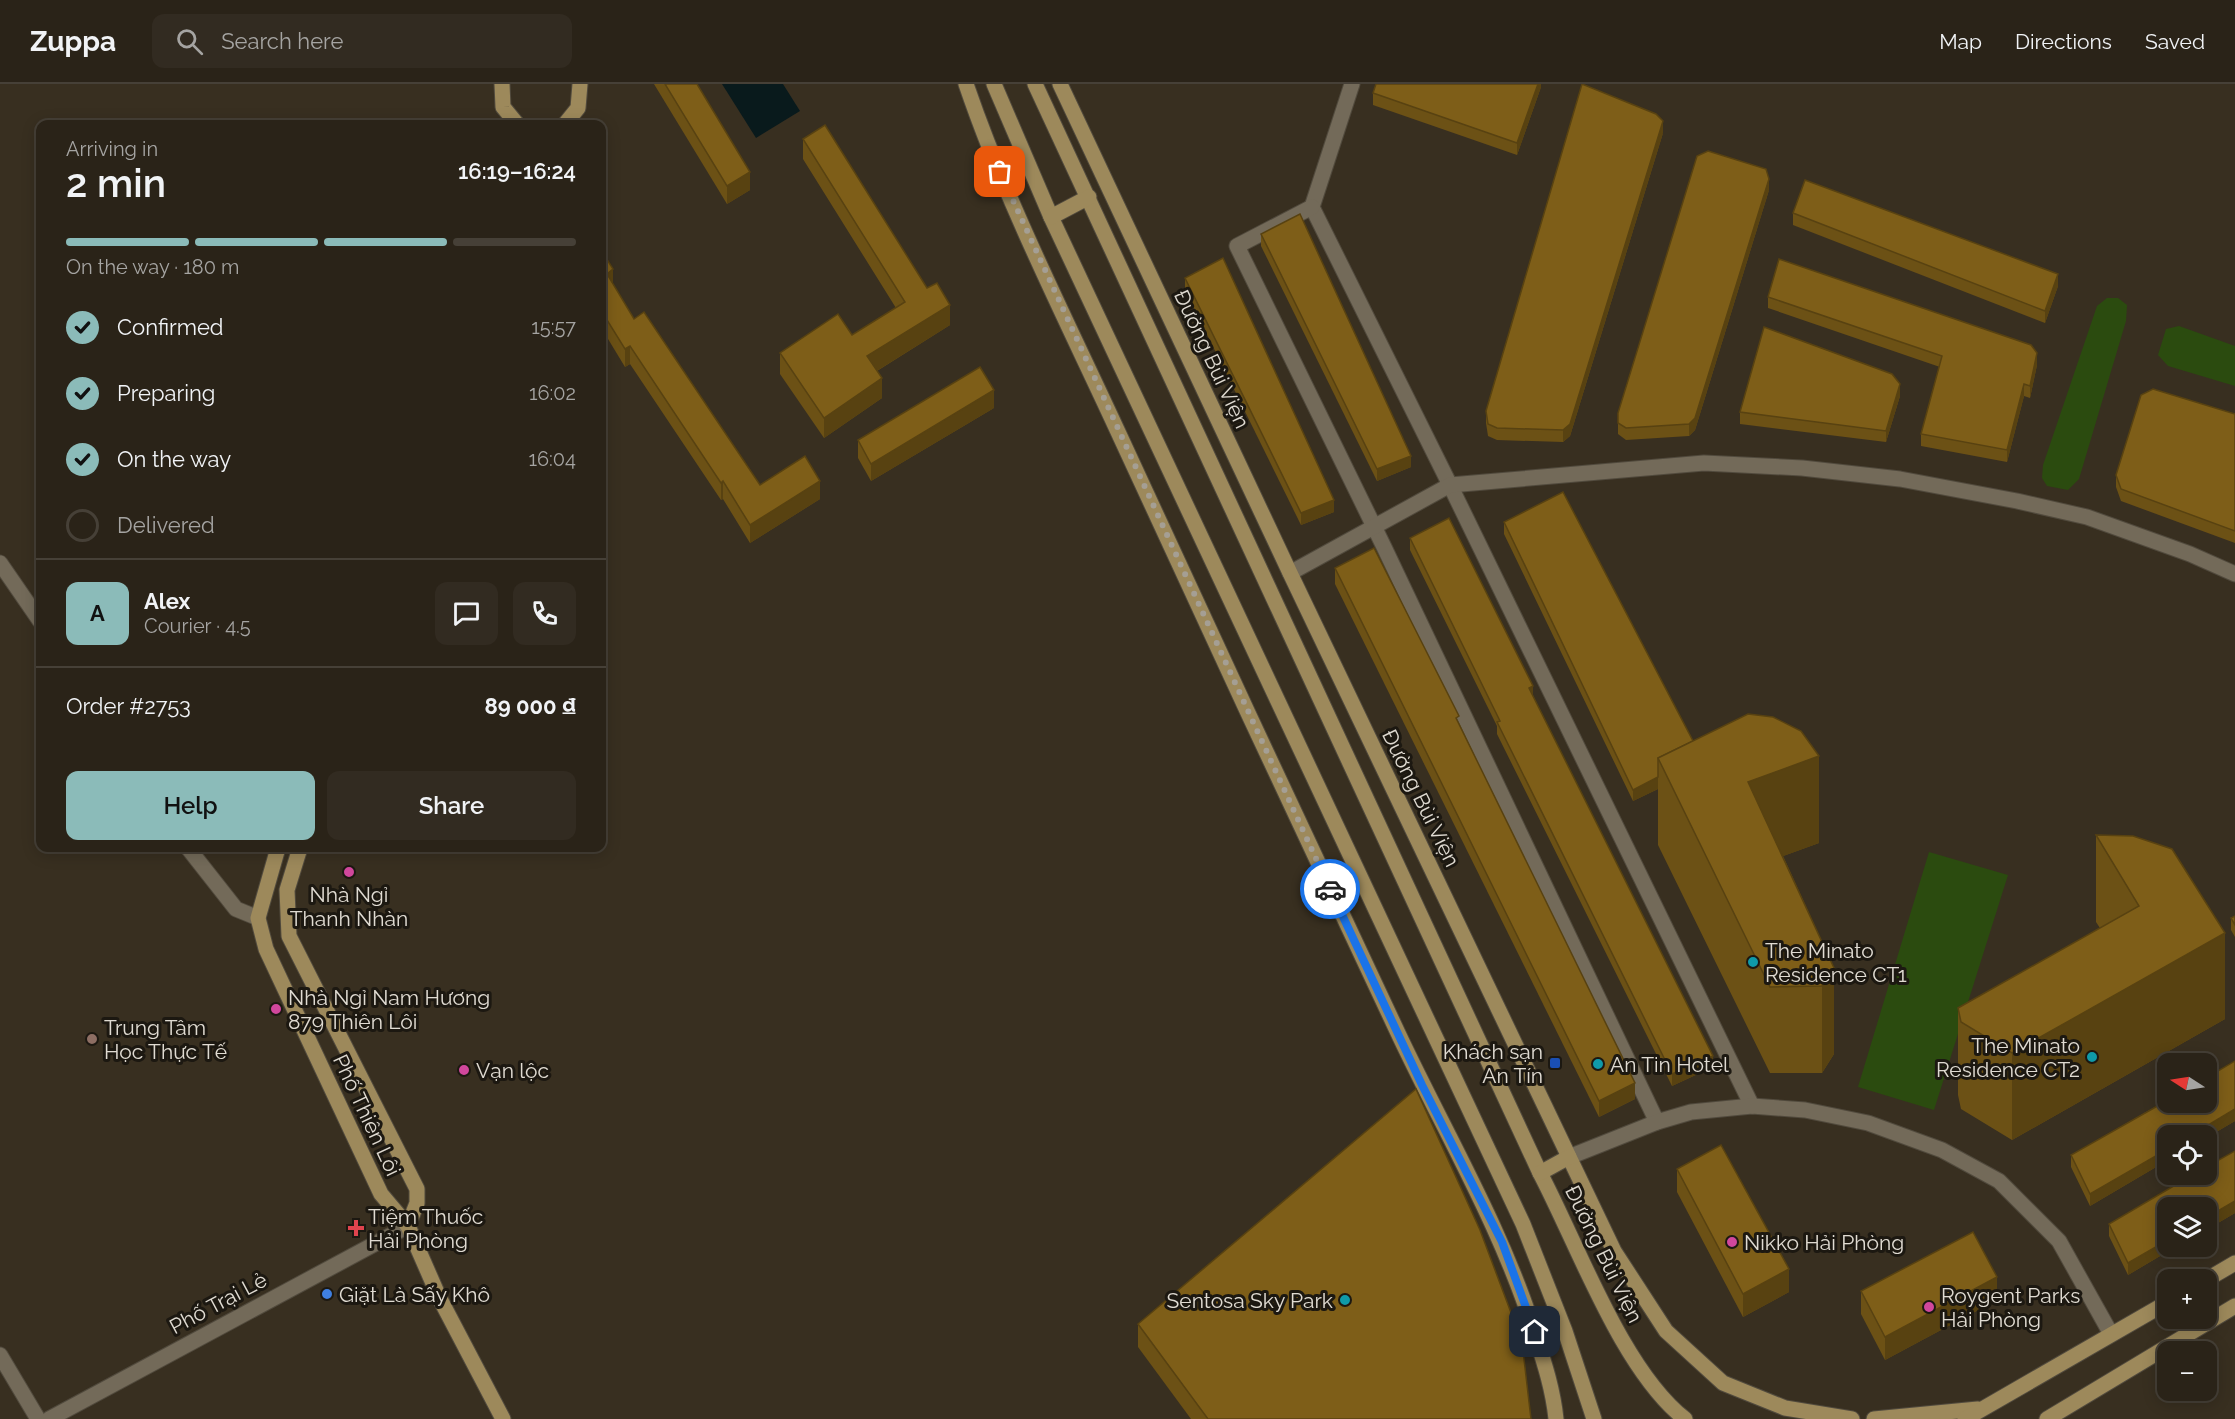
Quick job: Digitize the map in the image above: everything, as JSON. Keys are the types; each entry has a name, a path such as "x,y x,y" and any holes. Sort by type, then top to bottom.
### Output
{"main road":[{"path":"499,120 503,106 502,84"},
{"path":"966,84 982,132 1237,693 1422,1085 1502,1242 1522,1292 1554,1394 1556,1419"},
{"path":"994,84 1051,217 1523,1224 1565,1331 1594,1419"},
{"name":"Đường Bùi Viện","path":"1035,84 1540,1173 1619,1335 1650,1381 1685,1419"},
{"name":"Đường Bùi Viện","path":"1060,84 1290,573 1614,1251 1666,1331 1723,1383 1785,1408 1852,1419"},
{"path":"568,120 578,108 584,87"},
{"path":"503,106 514,120"},
{"path":"1051,217 1089,197"},
{"path":"1268,584 1290,573"},
{"name":"Phố Thiên Lôi","path":"277,852 258,918 266,950 381,1194 408,1226 439,1297 503,1419"},
{"name":"Phố Thiên Lôi","path":"299,852 287,890 286,914 289,936 417,1189 417,1203 408,1226"},
{"path":"258,918 286,914"},
{"path":"1540,1173 1569,1157"},
{"path":"1502,1242 1523,1224"},
{"path":"2217,1274 2235,1263"},
{"path":"2051,1417 2235,1306"},
{"path":"1965,1419 2157,1308"},
{"path":"1874,1419 1984,1409"}],"street":[{"path":"1352,84 1312,207 1752,1106"},
{"path":"1312,207 1236,246 1374,525 1657,1122"},
{"path":"1290,573 1450,485 1704,463 1813,469 1900,479 2086,517 2190,554 2235,574"},
{"path":"0,563 36,615"},
{"path":"191,852 236,909 258,918"},
{"path":"1569,1157 1657,1122 1691,1112 1752,1106 1805,1110 1868,1123 1942,1150 1999,1181 2059,1241 2111,1335"},
{"name":"Phố Trại Lẻ","path":"49,1419 408,1226"},
{"path":"0,1355 38,1419"}],"green space":[{"path":"2107,298 2118,298 2127,305 2126,321 2079,479 2068,490 2047,486 2042,478 2043,465 2097,306"},
{"path":"2179,326 2235,346 2235,386 2168,366 2158,355 2166,329"},
{"path":"1929,852 2008,875 1934,1110 1858,1087"}],"shaded area":[{"path":"722,84 783,84 800,111 756,138"}],"building":[{"path":"665,84 697,84 750,172 727,186"},
{"path":"1376,84 1538,84 1517,143 1373,93"},
{"path":"1582,84 1656,114 1663,121 1570,424 1563,430 1497,428 1488,424 1486,411"},
{"path":"825,125 927,288 937,283 950,305 867,356 882,378 824,418 780,353 838,314 852,335 905,302 803,139"},
{"path":"1708,151 1766,169 1769,179 1695,418 1689,424 1626,428 1618,423 1618,413 1697,156"},
{"path":"1805,180 2058,274 2045,311 1793,213"},
{"path":"1300,214 1411,456 1377,469 1261,234"},
{"path":"606,258 613,269 607,274 634,319 644,312 760,485 805,456 820,481 750,525 723,481 721,483 630,346 625,349 606,318"},
{"path":"1223,258 1334,500 1301,513 1185,278"},
{"path":"1779,259 2031,345 2037,353 2030,386 2024,384 2007,450 1921,434 1942,356 1768,297"},
{"path":"1764,327 1892,374 1900,384 1886,431 1740,412"},
{"path":"980,367 994,390 871,464 858,440"},
{"path":"2153,389 2235,414 2235,531 2121,489 2116,475 2141,395"},
{"path":"1563,492 1693,741 1658,758 1658,777 1633,790 1504,522"},
{"path":"1449,518 1533,686 1529,688 1713,1056 1672,1074 1497,722 1500,721 1410,538"},
{"path":"1374,548 1459,716 1456,718 1635,1083 1599,1101 1335,568"},
{"path":"1748,714 1773,717 1801,731 1819,756 1748,782 1834,968 1822,986 1770,987 1658,758"},
{"path":"2096,835 2133,836 2172,849 2225,933 2012,1053 1961,1022 1958,1008 2139,906"},
{"path":"2235,1061 2235,1109 2208,1125 2157,1125 2157,1155 2090,1194 2071,1155 2157,1106 2157,1113 2217,1113 2217,1072"},
{"name":"Sentosa Sky Park","path":"1416,1089 1480,1230 1522,1342 1531,1419 1208,1419 1138,1324"},
{"name":"Nikko Hải Phòng","path":"1721,1145 1789,1269 1743,1294 1677,1169"},
{"path":"2235,1151 2235,1201 2217,1212 2217,1197 2157,1197 2157,1246 2128,1263 2109,1224 2175,1185 2217,1185 2217,1161"},
{"path":"1973,1232 1997,1277 1885,1337 1861,1291"}],"way so far":[{"path":"1000,172 1242,703 1330,889"}],"place":[{"name":"Nhà Ngỉ Thanh Nhàn","path":"349,872"},
{"name":"The Minato Residence CT1","path":"1753,962"},
{"name":"Nhà Ngỉ Nam Hương 879 Thiên Lôi","path":"276,1009"},
{"name":"Trung Tâm Học Thực Tế","path":"92,1039"},
{"name":"The Minato Residence CT2","path":"2092,1057"},
{"name":"Khách sạn An Tín","path":"1555,1063"},
{"name":"An Tin Hotel","path":"1598,1064"},
{"name":"Vạn lộc","path":"464,1070"},
{"name":"Tiệm Thuốc Hải Phòng","path":"356,1228"},
{"name":"Nikko Hải Phòng","path":"1732,1242"},
{"name":"Giặt Là Sấy Khô","path":"327,1294"},
{"name":"Sentosa Sky Park","path":"1345,1300"},
{"name":"Roygent Parks Hải Phòng","path":"1929,1307"}],"route":[{"path":"1330,889 1422,1085 1502,1242 1535,1332"}]}
